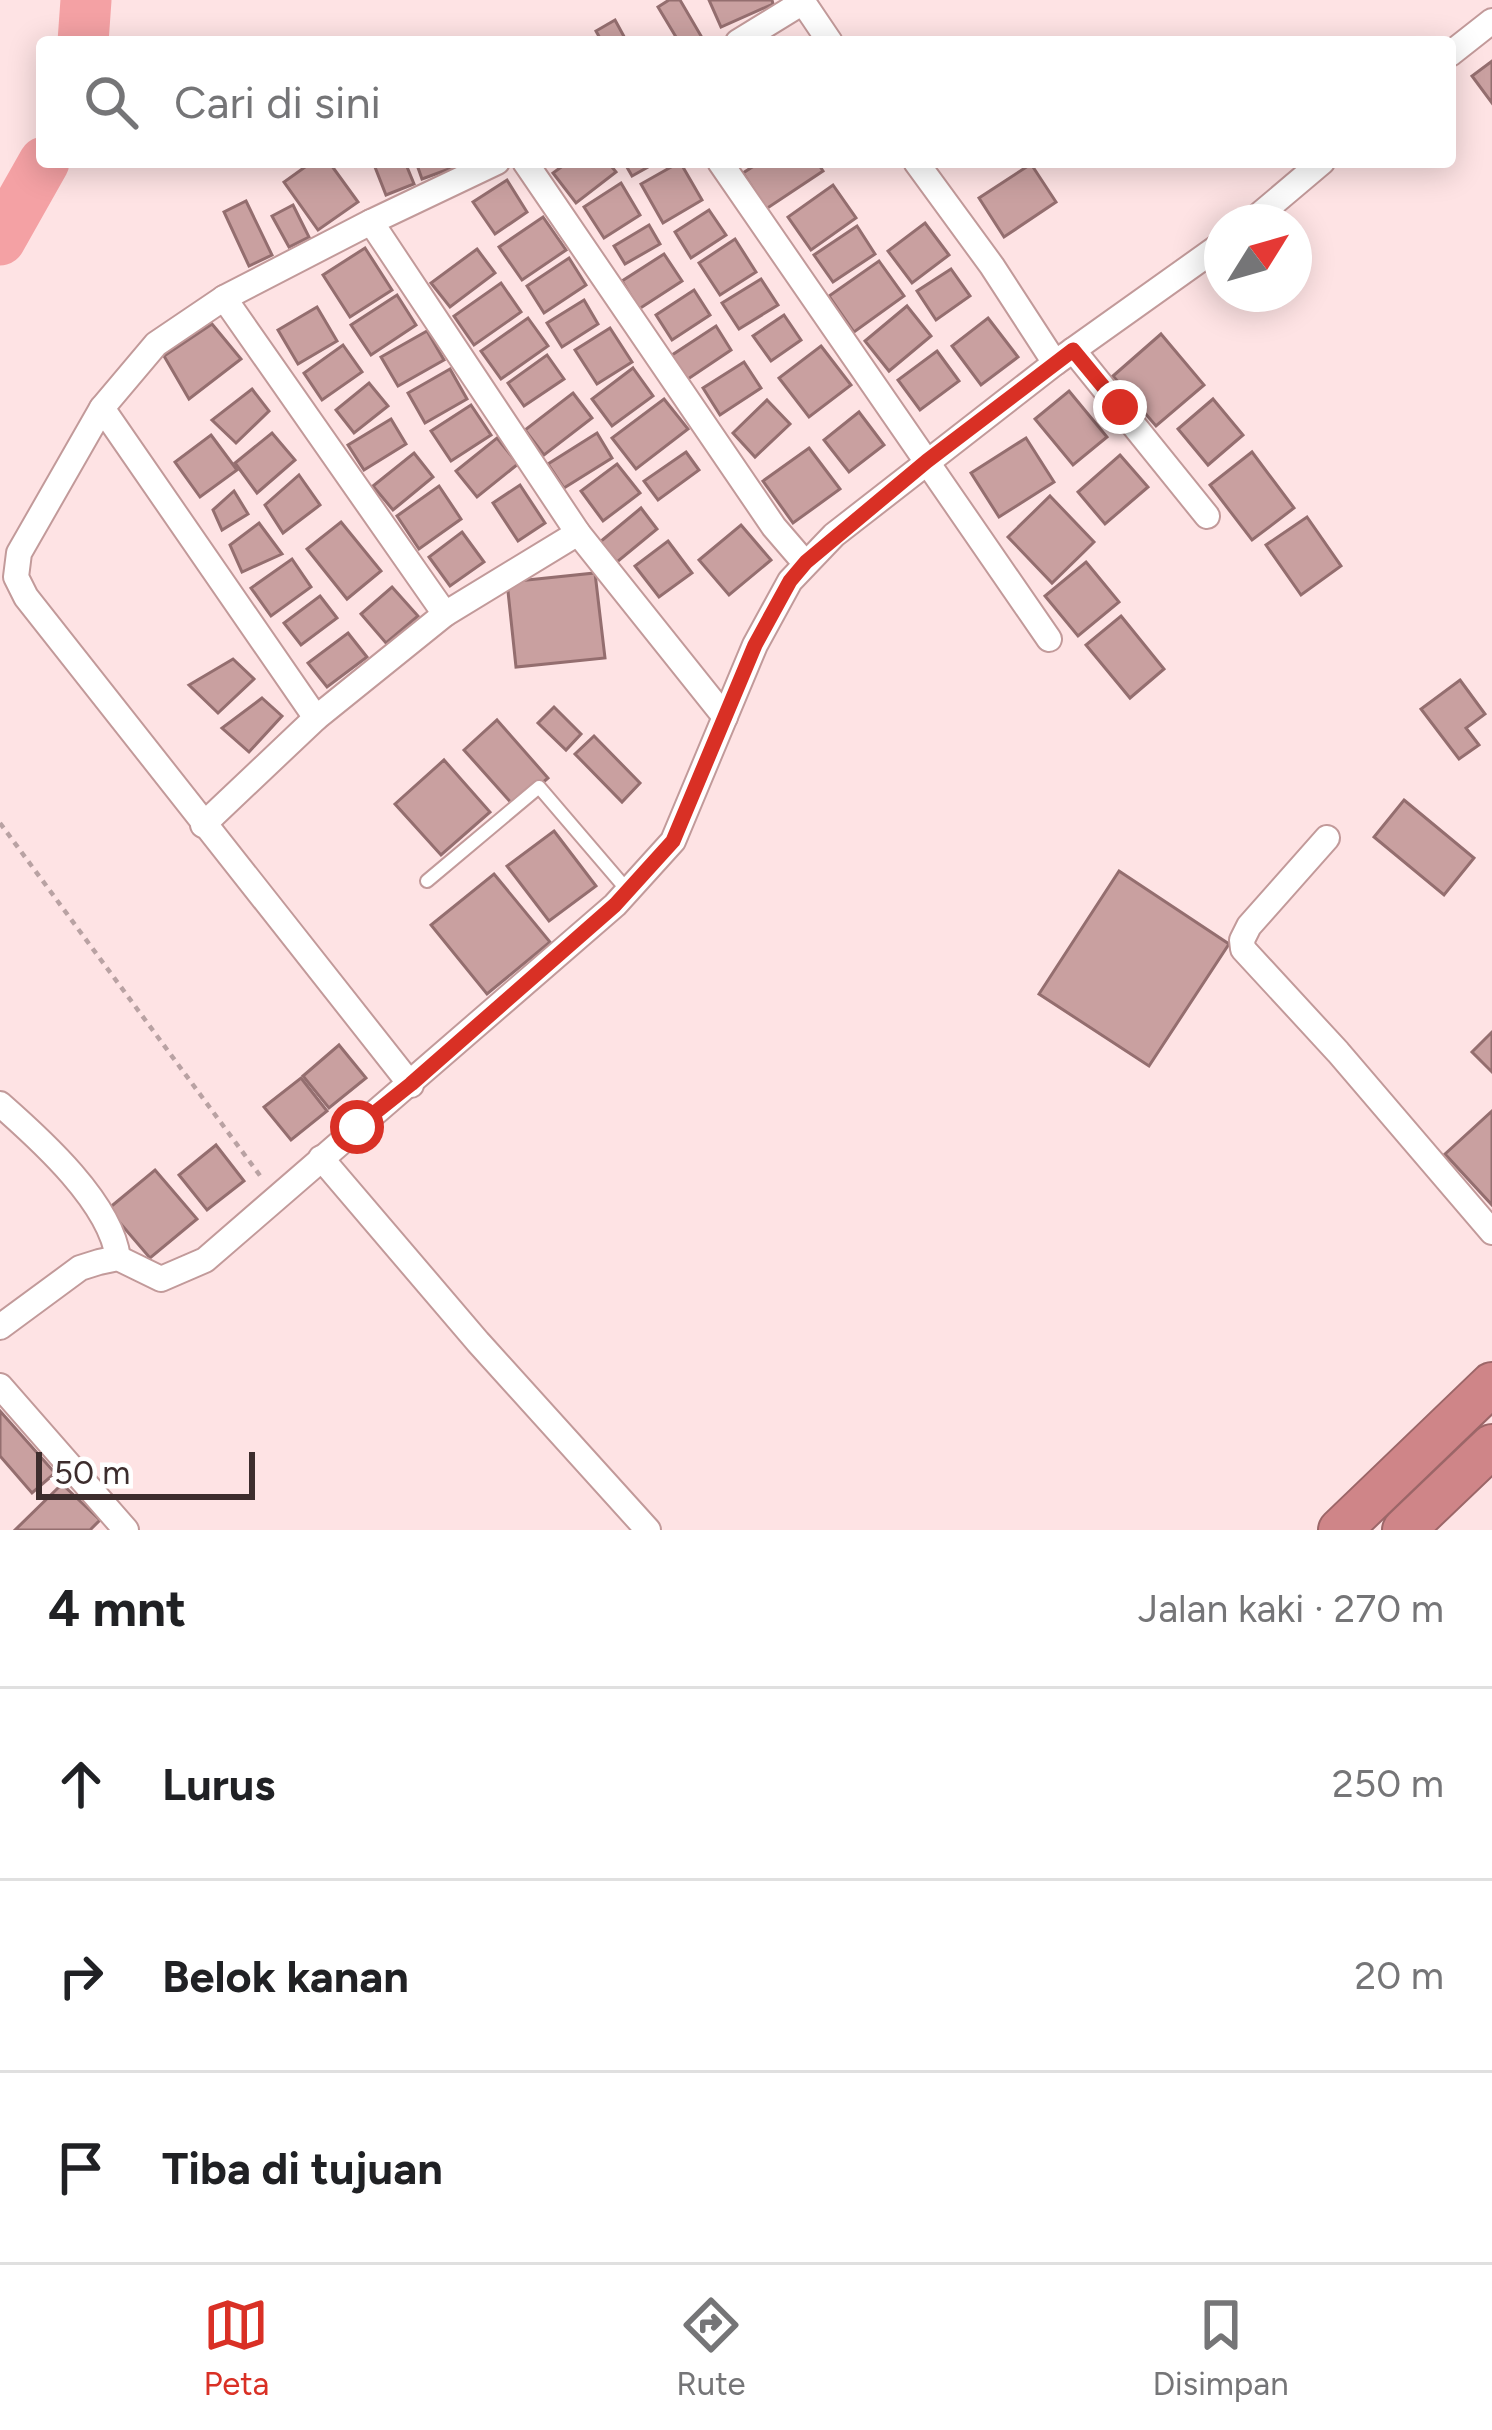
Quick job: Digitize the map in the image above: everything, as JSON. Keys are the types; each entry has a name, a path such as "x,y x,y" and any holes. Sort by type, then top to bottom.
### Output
{"highway":[{"path":"1340,1530 1492,1384"},
{"path":"1404,1530 1492,1446"}],"street":[{"path":"748,36 805,1 826,36"},
{"path":"1456,49 1492,21"},
{"path":"411,1084 203,825 26,597 16,577 19,553 102,408 156,344 224,298 484,168"},
{"path":"529,168 774,527 806,562"},
{"path":"724,168 1049,639"},
{"path":"920,168 1064,356 1207,516"},
{"path":"1272,204 1315,168"},
{"path":"371,222 578,532 725,716"},
{"path":"0,1327 80,1268 118,1258 161,1279 182,1273 217,1250 628,892 673,841 755,645 790,581 806,562 927,461 1204,257"},
{"path":"224,298 445,614"},
{"path":"102,408 316,718"},
{"path":"203,825 316,718 445,614 578,532"},
{"path":"1328,838 1249,926 1243,949 1492,1232"},
{"path":"0,1104 63,1166 103,1215 115,1236 118,1258"},
{"path":"322,1158 478,1342 648,1530"},
{"path":"0,1386 126,1530"}],"lane":[{"path":"427,881 539,787 628,892"}],"path":[{"path":"0,823 275,1196"}],"building":[{"path":"680,0 701,36 675,36 658,7"},
{"path":"709,0 772,0 773,4 721,27"},
{"path":"615,20 624,36 599,36 596,31"},
{"path":"1492,61 1492,103 1472,76"},
{"path":"304,168 333,168 358,202 318,230 284,182"},
{"path":"375,168 407,168 414,184 386,195"},
{"path":"418,168 452,168 422,179"},
{"path":"560,168 613,168 616,172 576,203 553,173"},
{"path":"669,168 683,168 702,200 663,223 641,184"},
{"path":"751,168 823,171 766,209 743,173"},
{"path":"1025,168 1034,168 1056,202 1004,237 979,198"},
{"path":"507,180 527,212 495,234 473,202"},
{"path":"621,183 640,215 604,238 584,207"},
{"path":"833,185 856,218 811,250 788,217"},
{"path":"246,201 272,255 249,266 224,212"},
{"path":"293,205 309,237 289,247 272,216"},
{"path":"709,210 726,235 691,258 675,232"},
{"path":"543,217 566,250 522,280 499,247"},
{"path":"925,223 949,255 912,283 888,251"},
{"path":"649,225 660,244 625,264 614,246"},
{"path":"857,226 875,254 833,282 814,255"},
{"path":"735,239 756,272 720,295 699,263"},
{"path":"365,248 392,290 350,317 323,275"},
{"path":"477,249 495,273 450,307 431,283"},
{"path":"664,254 682,281 639,309 622,281"},
{"path":"569,258 586,285 544,313 527,286"},
{"path":"879,261 904,296 854,332 829,296"},
{"path":"951,269 970,296 936,320 917,291"},
{"path":"761,279 778,305 739,329 722,303"},
{"path":"501,283 521,312 474,345 454,316"},
{"path":"694,290 710,315 672,340 656,315"},
{"path":"397,295 416,325 371,355 351,325"},
{"path":"584,300 598,324 562,347 547,323"},
{"path":"907,306 931,336 889,371 865,341"},
{"path":"317,307 337,341 298,364 278,330"},
{"path":"784,315 801,340 771,361 753,336"},
{"path":"528,318 548,346 501,379 481,351"},
{"path":"988,318 1018,357 981,385 952,346"},
{"path":"212,324 241,359 189,399 164,356"},
{"path":"716,326 731,350 685,381 669,357"},
{"path":"610,328 632,362 597,384 575,350"},
{"path":"427,331 444,360 398,386 381,357"},
{"path":"1161,334 1204,385 1156,426 1113,376"},
{"path":"343,345 362,372 322,400 304,373"},
{"path":"821,346 851,385 809,417 779,378"},
{"path":"937,351 959,381 920,410 898,380"},
{"path":"547,355 564,379 524,406 508,383"},
{"path":"744,362 761,388 720,415 703,388"},
{"path":"633,368 653,396 612,426 592,399"},
{"path":"450,369 467,399 425,423 408,393"},
{"path":"369,383 388,406 354,433 336,410"},
{"path":"252,389 269,411 236,443 212,420"},
{"path":"1069,391 1107,437 1073,465 1035,419"},
{"path":"573,393 592,418 544,455 525,430"},
{"path":"664,399 688,429 636,469 612,438"},
{"path":"1213,399 1243,435 1208,465 1178,429"},
{"path":"767,400 790,424 755,457 733,433"},
{"path":"471,405 491,435 451,461 431,431"},
{"path":"859,412 884,445 849,472 824,440"},
{"path":"391,419 406,444 364,470 348,445"},
{"path":"272,433 295,460 257,493 235,463"},
{"path":"597,433 612,458 564,488 548,464"},
{"path":"211,435 237,470 200,497 175,462"},
{"path":"497,438 518,464 477,497 456,471"},
{"path":"1026,438 1054,482 999,517 971,473"},
{"path":"809,448 840,489 793,523 763,481"},
{"path":"686,452 699,470 658,500 644,481"},
{"path":"1252,452 1294,508 1252,540 1210,485"},
{"path":"414,453 433,477 393,510 373,486"},
{"path":"1120,455 1148,487 1105,524 1078,492"},
{"path":"617,464 640,493 603,521 581,491"},
{"path":"299,475 320,505 283,533 265,505"},
{"path":"520,485 545,523 518,541 493,503"},
{"path":"439,486 461,519 419,549 397,516"},
{"path":"234,491 248,514 222,530 213,510"},
{"path":"1050,496 1094,542 1052,583 1008,537"},
{"path":"641,508 657,529 617,562 600,542"},
{"path":"1307,517 1341,566 1301,595 1266,545"},
{"path":"341,522 381,571 347,599 307,549"},
{"path":"259,523 282,554 242,572 230,545"},
{"path":"741,525 771,560 729,595 699,560"},
{"path":"462,532 484,562 450,586 429,557"},
{"path":"668,541 692,573 659,597 635,566"},
{"path":"292,559 311,587 271,616 251,588"},
{"path":"1086,562 1119,602 1078,636 1045,596"},
{"path":"595,573 605,658 516,667 507,582"},
{"path":"392,587 418,616 386,643 361,614"},
{"path":"320,596 337,618 301,645 284,623"},
{"path":"1121,616 1164,669 1130,698 1086,645"},
{"path":"348,633 367,657 327,687 308,663"},
{"path":"233,659 254,679 218,713 189,685"},
{"path":"1460,680 1485,714 1466,728 1479,745 1459,759 1421,709"},
{"path":"262,698 282,716 249,752 222,728"},
{"path":"554,707 581,734 566,750 538,723"},
{"path":"497,720 548,778 515,807 464,750"},
{"path":"594,736 640,783 622,802 575,754"},
{"path":"444,760 490,812 441,855 395,804"},
{"path":"1404,800 1474,858 1444,895 1374,837"},
{"path":"554,831 596,886 549,921 507,866"},
{"path":"1119,871 1229,944 1149,1066 1039,994"},
{"path":"494,874 550,942 487,994 431,925"},
{"path":"1492,1032 1492,1072 1472,1052"},
{"path":"339,1045 366,1078 329,1108 303,1076"},
{"path":"301,1078 327,1111 291,1140 264,1107"},
{"path":"1492,1111 1492,1205 1445,1154"},
{"path":"216,1145 244,1181 207,1210 179,1175"},
{"path":"155,1170 197,1219 150,1258 108,1209"},
{"path":"0,1411 55,1473 32,1493 0,1456"},
{"path":"62,1484 100,1520 90,1530 15,1530"}],"waterway":[{"path":"83,36 86,0"},
{"path":"0,240 41,168"}],"route":[{"path":"357,1127 615,905 673,841 755,645 790,581 834,535 1073,350 1120,407"}]}
